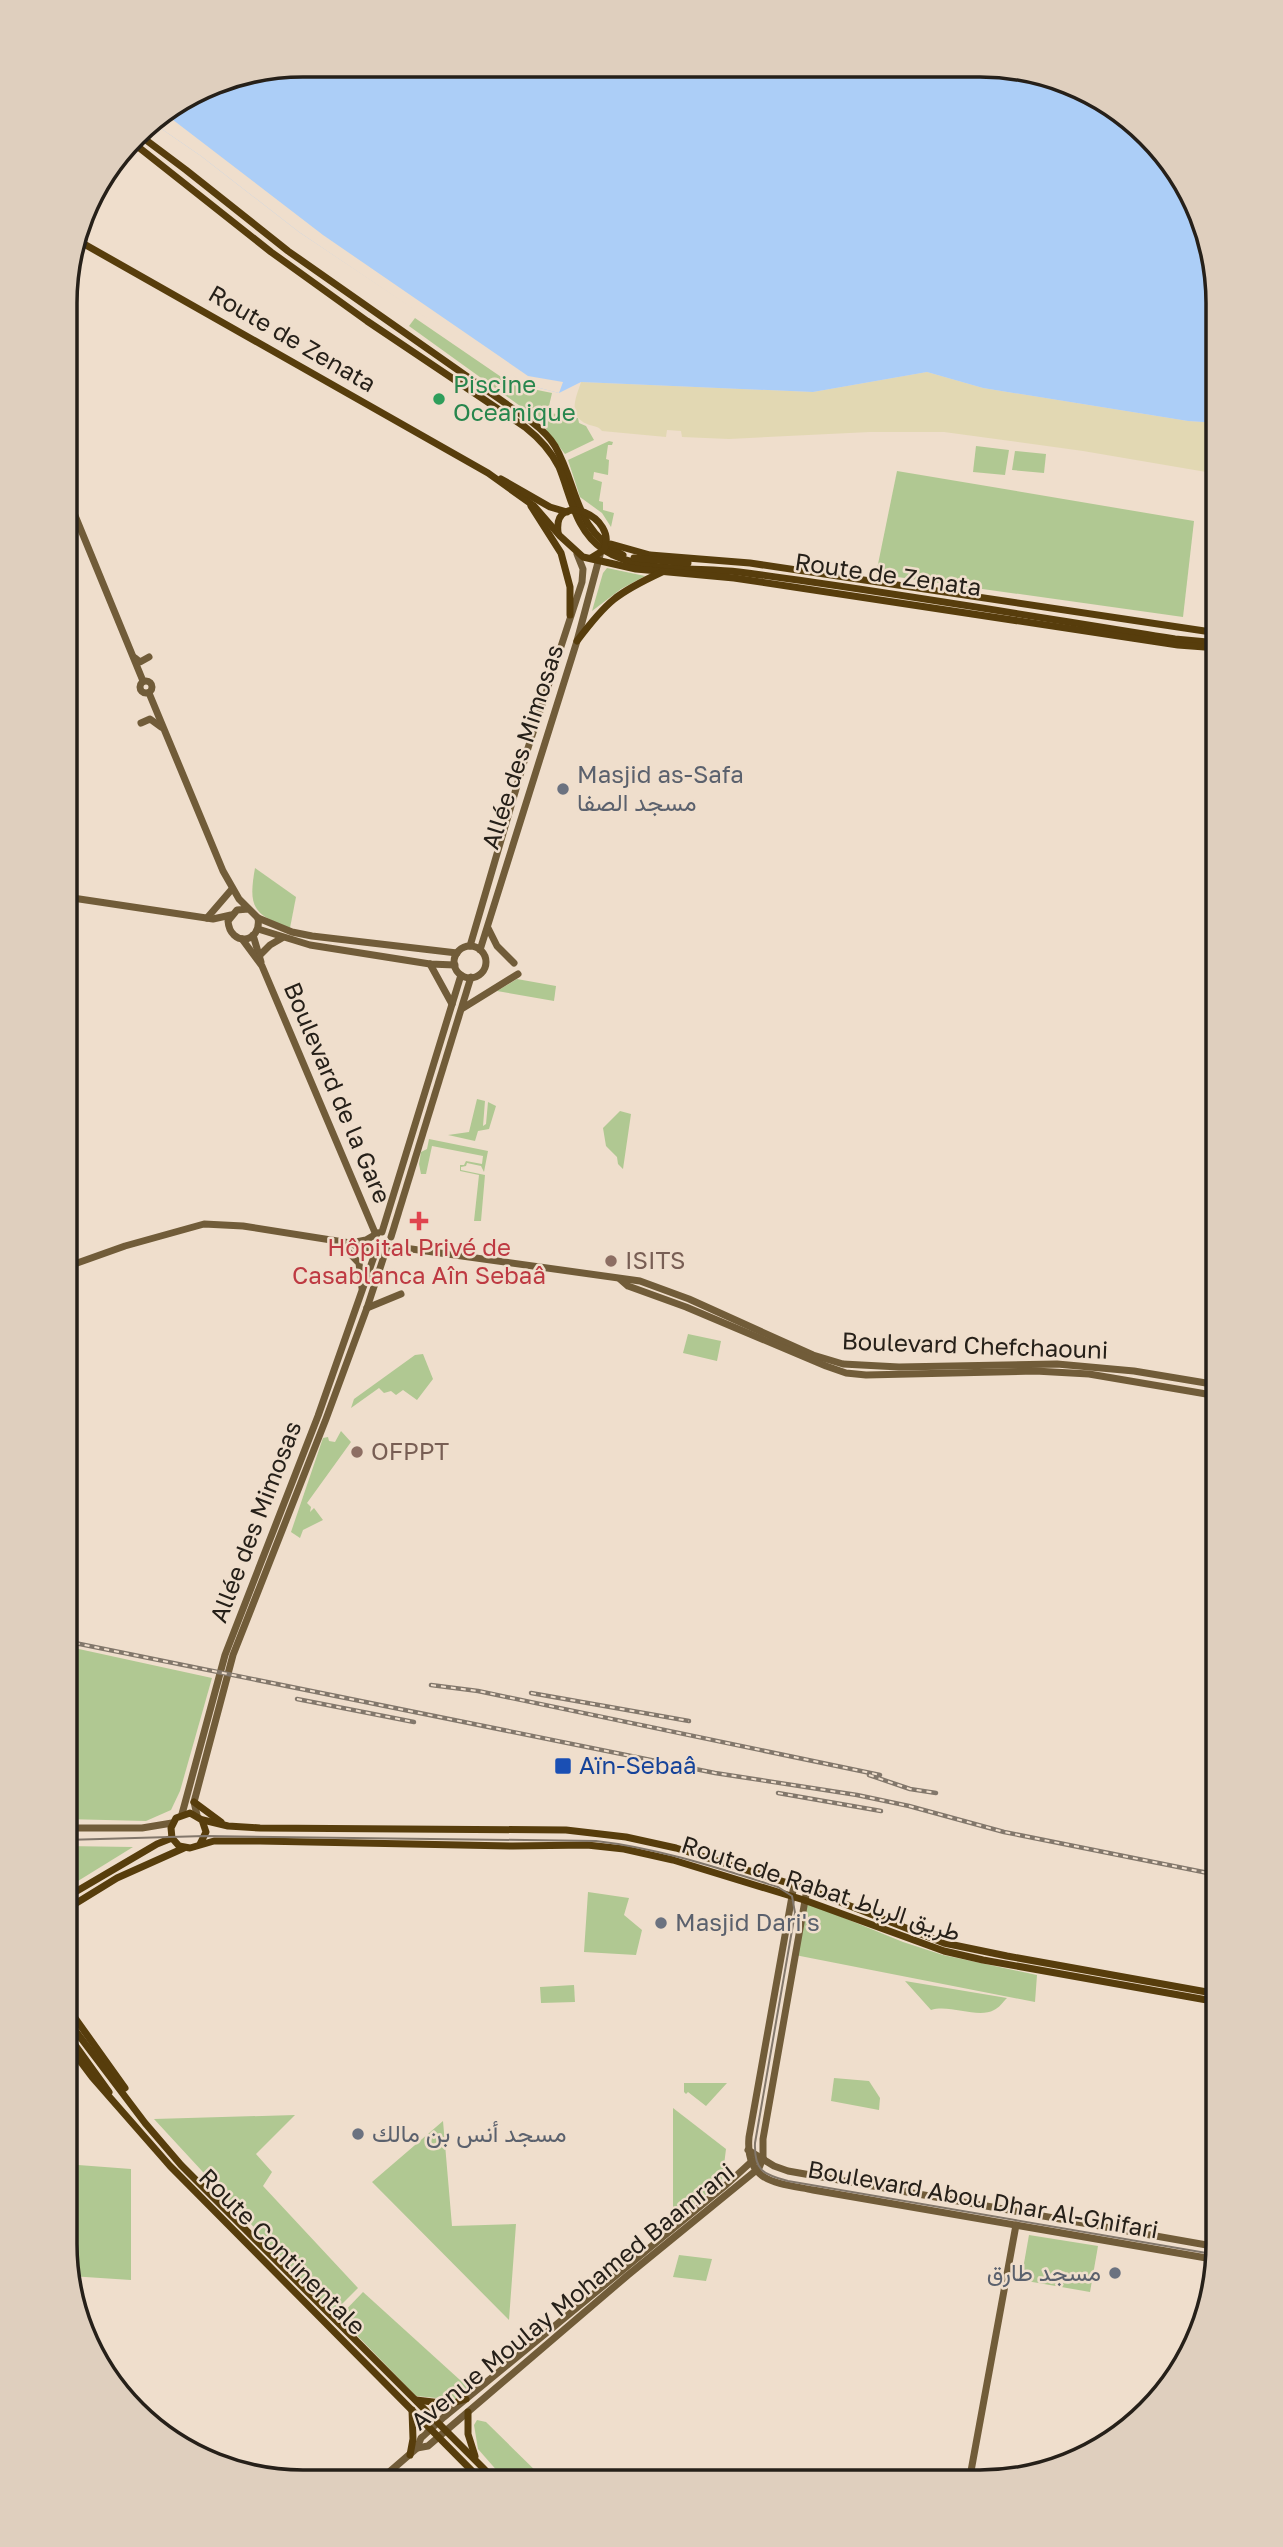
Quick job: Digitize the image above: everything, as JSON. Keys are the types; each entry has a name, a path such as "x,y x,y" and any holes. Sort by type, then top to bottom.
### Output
{"main road":[{"path":"147,140 288,251 532,422 554,445 562,461 573,510"},
{"path":"139,148 335,299 518,420 551,453 573,510"},
{"name":"Route de Zenata","path":"85,244 550,507 573,510 601,552 636,569 734,578 1178,645 1206,644"},
{"name":"Route de Zenata","path":"488,473 529,503 577,554"},
{"path":"529,503 561,553 570,587 570,615"},
{"path":"558,533 559,521 573,510 590,513 606,532 601,552 577,554"},
{"name":"Route de Zenata","path":"601,552 750,563 1206,631"},
{"name":"Route de Zenata","path":"601,552 640,559 725,566 1206,641"},
{"path":"577,641 599,611 613,598 663,572"},
{"path":"194,1802 228,1826"},
{"path":"77,1903 117,1878 184,1848 200,1844 206,1832 200,1818 182,1814 172,1824 172,1838"},
{"name":"Route de Rabat طريق الرباط","path":"200,1818 228,1826 552,1830 603,1834 676,1848 807,1889 944,1943 1206,1999"},
{"path":"172,1838 184,1848"},
{"path":"77,1891 172,1838"},
{"name":"Route de Rabat طريق الرباط","path":"200,1844 214,1841 260,1841 601,1846 673,1860 804,1899 944,1951 1206,1992"},
{"name":"Route Continentale","path":"77,2021 122,2085 132,2105"},
{"name":"Route Continentale","path":"77,2033 181,2165 485,2470"},
{"path":"77,2048 117,2104"},
{"name":"Route Continentale","path":"77,2057 170,2166 471,2470"},
{"path":"412,2399 455,2404 466,2399"},
{"path":"410,2455 413,2439 412,2410"},
{"path":"468,2412 469,2442 478,2463"}],"street":[{"path":"77,523 143,681 141,690 149,693 232,889 248,909 258,918 292,932 312,936 457,953 470,946 480,950 485,956 485,966 480,974 471,977 461,975 454,965 457,953"},
{"name":"Allée des Mimosas","path":"480,950 577,641 601,552"},
{"name":"Allée des Mimosas","path":"470,946 583,578 582,565 577,554"},
{"path":"132,656 140,662 149,657"},
{"path":"141,723 150,719 163,729"},
{"path":"232,889 229,927 233,935 242,939 256,932 310,945 430,964 454,965"},
{"path":"210,919 232,889"},
{"path":"77,899 210,919 229,927"},
{"path":"210,919 248,909"},
{"path":"256,932 258,918"},
{"path":"487,928 497,946 514,963"},
{"name":"Boulevard de la Gare","path":"256,932 262,966 378,1234"},
{"path":"260,955 282,938"},
{"name":"Boulevard de la Gare","path":"242,939 262,966"},
{"path":"430,964 452,1004"},
{"path":"463,1009 518,974"},
{"path":"378,1234 461,975"},
{"name":"Allée des Mimosas","path":"200,1818 194,1802 233,1655 367,1308 471,977"},
{"name":"Boulevard Chefchaouni","path":"77,1263 125,1246 204,1224 243,1226 350,1243 365,1249 385,1244 620,1279 629,1278 661,1288 797,1348 843,1364 874,1367 1068,1364 1206,1383"},
{"path":"378,1234 385,1244"},
{"path":"378,1234 385,1244"},
{"name":"Boulevard Chefchaouni","path":"350,1243 378,1234"},
{"path":"338,1242 359,1263 362,1293"},
{"name":"Allée des Mimosas","path":"182,1814 225,1655 288,1497 362,1293 385,1244"},
{"name":"Boulevard Chefchaouni","path":"620,1279 628,1286 851,1374 1035,1371 1089,1374 1206,1394"},
{"path":"367,1308 401,1294"},
{"path":"77,1828 142,1828 172,1824"},
{"name":"Avenue Moulay Mohamed Baamrani","path":"750,2163 748,2150 794,1885"},
{"name":"Avenue Moulay Mohamed Baamrani","path":"417,2448 428,2446 446,2432 628,2275 756,2171 763,2158 763,2139 807,1889"},
{"name":"Boulevard Abou Dhar Al-Ghifari","path":"748,2150 779,2169 788,2171 1206,2245"},
{"name":"Avenue Moulay Mohamed Baamrani","path":"417,2448 421,2438 437,2423 750,2163 763,2158"},
{"name":"Boulevard Abou Dhar Al-Ghifari","path":"750,2163 765,2179 784,2184 1206,2258"},
{"path":"971,2470 1016,2225"},
{"path":"392,2470 417,2448"}],"green space":[{"path":"415,318 513,385 552,393 549,406 551,413 578,418 579,423 586,426 594,440 565,454 538,419 409,326"},
{"path":"609,441 613,442 608,445 608,475 594,472 593,479 602,482 599,501 603,502 603,510 614,513 611,527 602,513 580,497 568,460"},
{"path":"976,446 1009,450 1005,475 973,472"},
{"path":"1015,451 1046,454 1044,473 1012,470"},
{"path":"897,471 1194,521 1183,617 876,574"},
{"path":"607,568 645,576 621,589 592,611 603,573"},
{"path":"255,868 296,897 290,928 268,919 256,908 252,892"},
{"path":"517,979 556,986 554,1001 497,991"},
{"path":"477,1099 485,1101 483,1126 486,1124 488,1102 496,1106 489,1129 478,1131 475,1141 448,1135 469,1132"},
{"path":"620,1111 631,1114 623,1169 618,1164 617,1157 606,1146 603,1128"},
{"path":"429,1139 488,1151 484,1172 481,1166 467,1163 466,1166 461,1167 461,1170 485,1175 481,1221 474,1221 479,1175 460,1171 460,1165 464,1165 466,1161 482,1164 483,1156 432,1146 426,1174 421,1174 421,1152 427,1149"},
{"path":"688,1334 721,1341 717,1361 683,1353"},
{"path":"423,1354 433,1379 417,1400 403,1390 396,1395 391,1391 384,1393 379,1388 351,1408 354,1399 415,1355"},
{"path":"341,1431 351,1442 307,1503 311,1507 310,1512 314,1508 323,1520 303,1530 300,1538 291,1532 323,1438 328,1437 329,1441 335,1442"},
{"path":"77,1649 212,1678 180,1791 171,1810 146,1821 77,1819"},
{"path":"77,1846 133,1847 77,1882"},
{"path":"588,1892 629,1898 624,1915 642,1930 636,1955 584,1952"},
{"path":"805,1902 903,1942 943,1955 1037,1975 1035,2002 795,1955"},
{"path":"905,1981 1007,1998 998,2008 987,2012 931,2010"},
{"path":"574,1985 575,2002 541,2003 540,1987"},
{"path":"834,2078 869,2081 880,2098 879,2110 831,2101"},
{"path":"684,2083 727,2083 706,2106 688,2092 684,2092"},
{"path":"673,2108 726,2149 722,2181 673,2222"},
{"path":"295,2115 256,2154 272,2172 263,2186 358,2288 333,2313 154,2119"},
{"path":"443,2121 452,2226 516,2224 509,2320 372,2182"},
{"path":"77,2165 131,2169 131,2280 79,2277"},
{"path":"1029,2235 1098,2246 1090,2292 1021,2280"},
{"path":"679,2255 712,2259 706,2281 673,2277"},
{"path":"363,2292 471,2390 457,2400 416,2396 339,2317"},
{"path":"477,2420 486,2422 535,2470 496,2470 478,2449 474,2425"}],"sand":[{"path":"927,372 983,388 1206,422 1206,472 1083,451 944,432 870,432 729,439 682,437 681,431 667,430 666,437 602,431 581,420 575,411 575,400 581,382 813,392"}],"water":[{"path":"980,77 1024,81 1080,100 1106,115 1150,154 1183,203 1194,230 1204,273 1206,422 983,388 927,372 813,392 581,382 559,393 528,385 299,232 160,128 190,107 216,94 273,79"}],"pier":[{"path":"172,119 323,235 528,376 563,382 559,393 528,385 502,369 299,232 160,128"}],"tram line":[{"path":"77,1840 205,1836 596,1841 665,1854 778,1887 792,1896 795,1913 755,2143 756,2160 762,2170 788,2181 1206,2253"}],"railway":[{"path":"77,1643 715,1773 857,1795 1004,1832 1206,1873"},
{"path":"431,1685 478,1691 880,1775"},
{"path":"531,1693 689,1721"},
{"path":"297,1699 414,1722"},
{"path":"869,1775 910,1789 936,1793"},
{"path":"778,1793 881,1811"}],"place":[{"name":"Piscine Oceanique","path":"439,399"},
{"name":"Masjid as-Safa مسجد الصفا","path":"563,789"},
{"name":"Hôpital Privé de Casablanca Aîn Sebaâ","path":"419,1221"},
{"name":"ISITS","path":"611,1261"},
{"name":"OFPPT","path":"357,1452"},
{"name":"Aïn-Sebaâ","path":"563,1766"},
{"name":"Masjid Dari's","path":"661,1923"},
{"name":"مسجد أنس بن مالك","path":"358,2134"},
{"name":"مسجد طارق","path":"1115,2273"}]}
